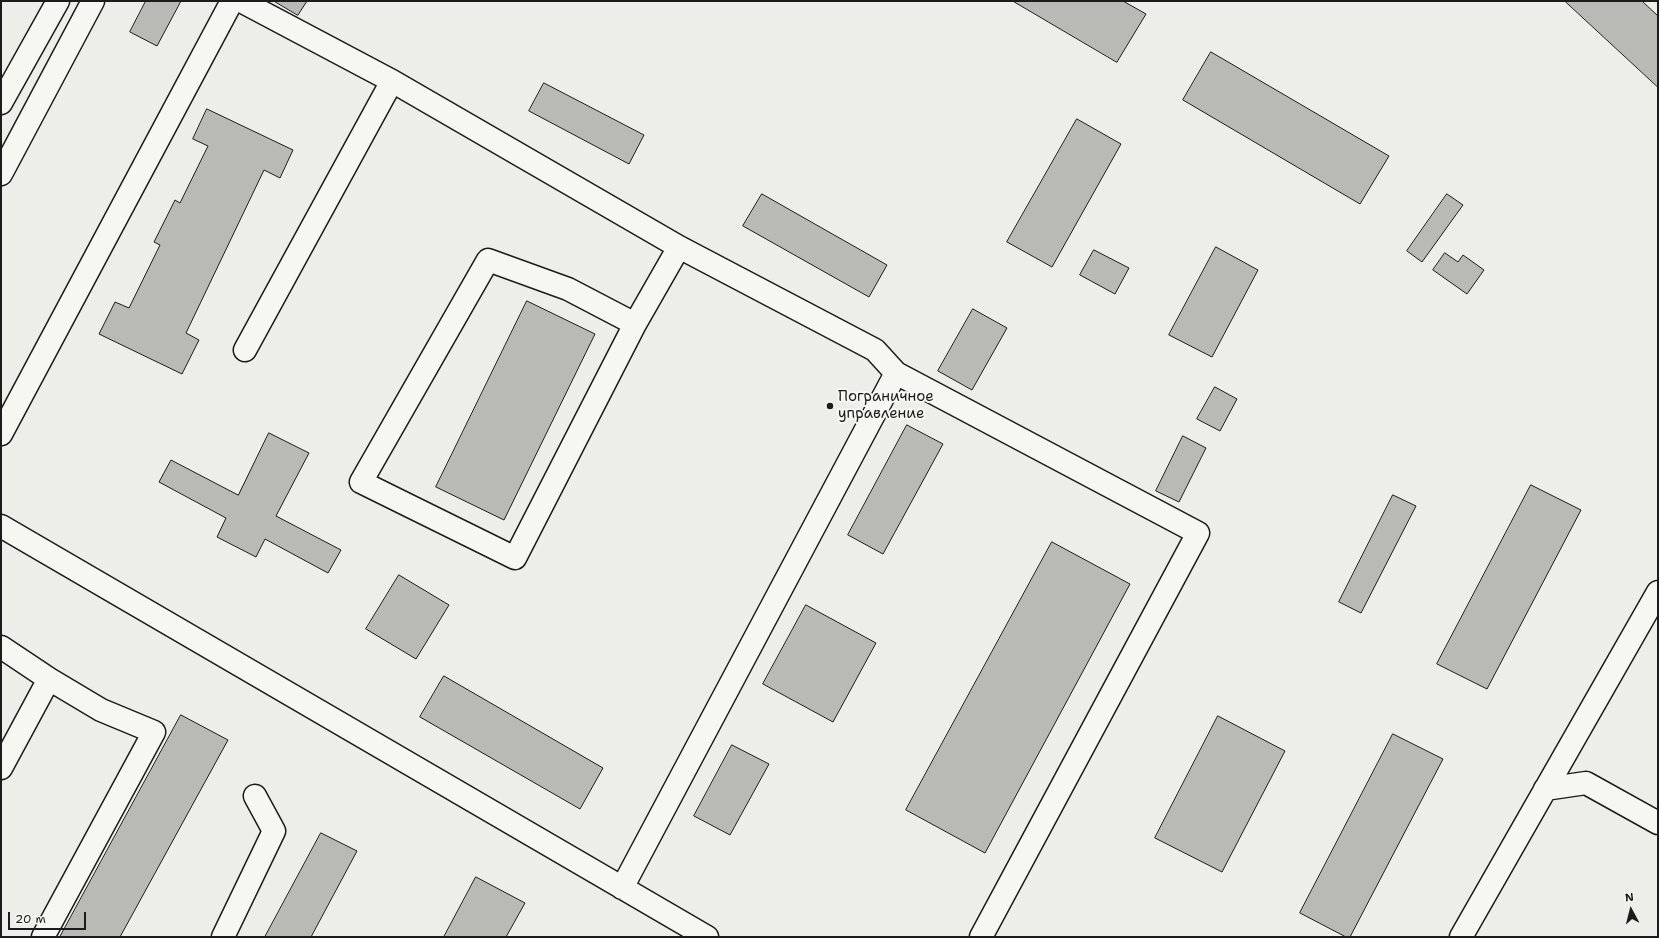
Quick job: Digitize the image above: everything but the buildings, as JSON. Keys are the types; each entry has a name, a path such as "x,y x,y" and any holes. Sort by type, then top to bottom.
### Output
{"main road":[{"path":"1,103 58,1"},
{"path":"1,174 93,1"},
{"path":"1,434 232,1"},
{"path":"241,1 392,81 679,247 875,350 896,373 1198,532 981,937"},
{"path":"245,350 392,81"},
{"path":"635,324 568,289 488,260 361,482 515,558 635,324 679,247"},
{"path":"622,888 896,373"},
{"path":"1,526 707,937"},
{"path":"1461,937 1658,592"},
{"path":"1,647 49,679 101,710 154,732 43,937"},
{"path":"1,768 49,679"},
{"path":"1545,789 1586,783 1658,823"},
{"path":"223,937 274,831 255,796"}],"place":[{"name":"Пограничное управление","path":"830,406"}]}
